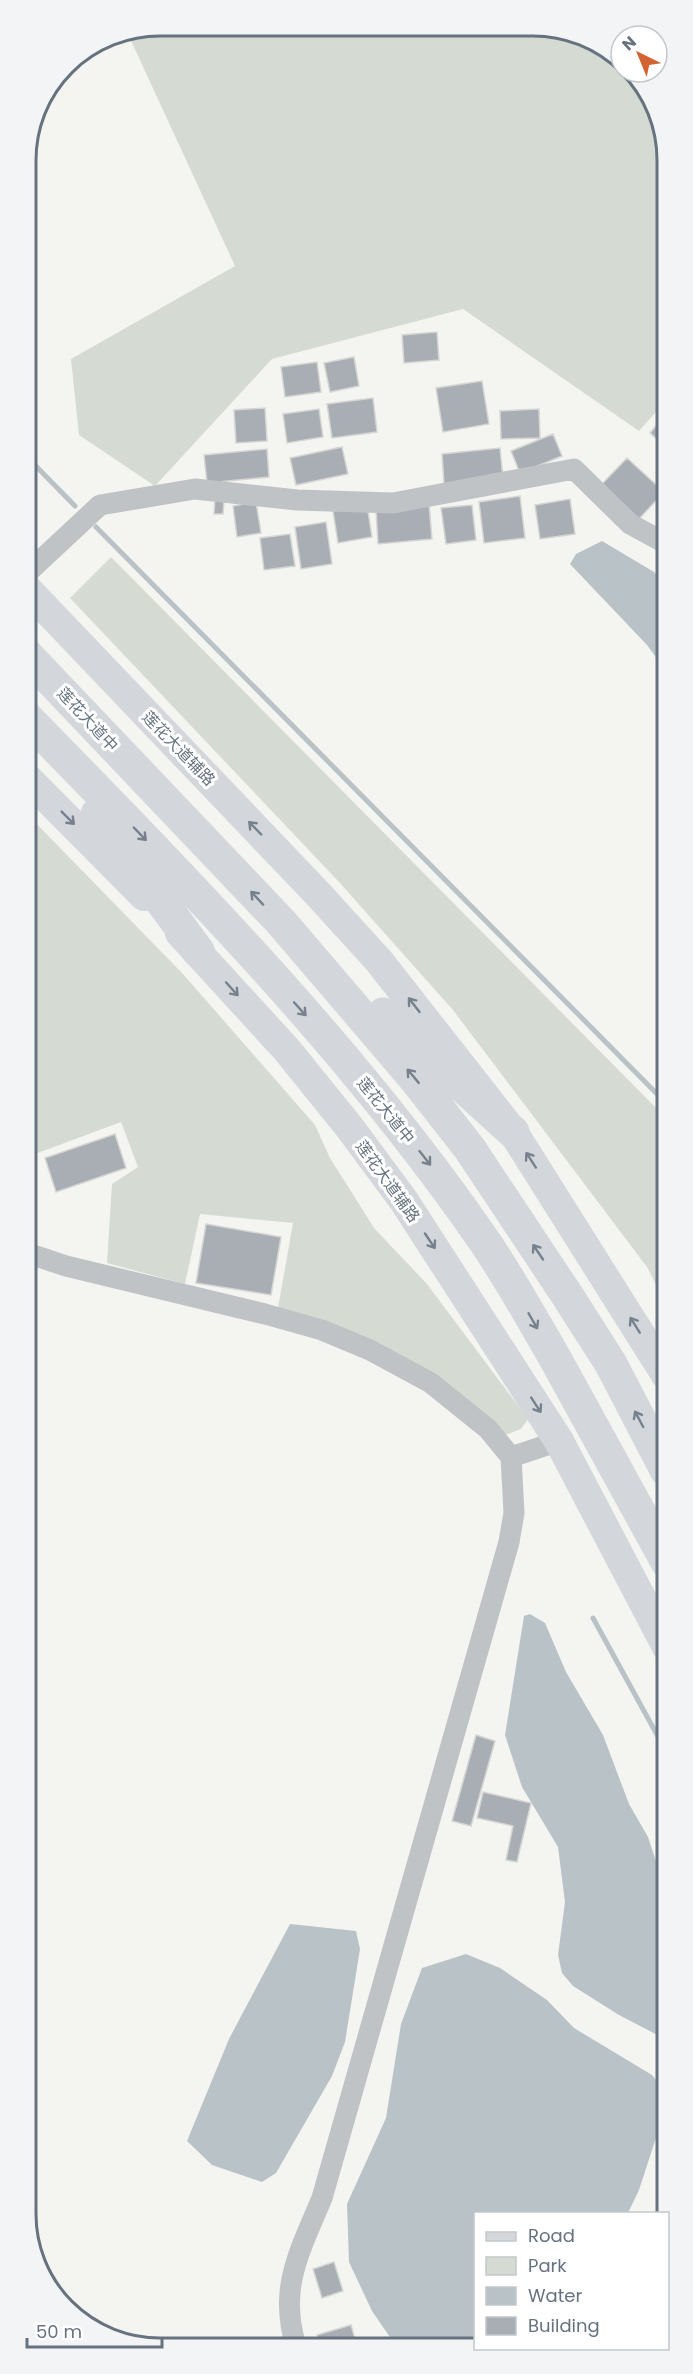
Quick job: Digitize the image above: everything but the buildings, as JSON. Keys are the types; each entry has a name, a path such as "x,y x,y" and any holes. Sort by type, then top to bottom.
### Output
{"main road":[{"name":"莲花大道中","path":"36,665 280,922 416,1080 470,1149 611,1364 657,1453"},
{"name":"莲花大道中","path":"36,727 192,887 381,1102 435,1171 489,1248 570,1387 657,1546"},
{"path":"36,731 198,951"},
{"path":"280,922 513,1132"},
{"path":"570,1387 611,1364"}],"street":[{"path":"36,565 100,504 195,489 297,500 393,503 574,469 630,524 657,539"},
{"name":"莲花大道辅路","path":"36,599 371,952 513,1132 657,1361"},
{"name":"莲花大道辅路","path":"36,787 198,951 287,1050 350,1128 438,1253 559,1441 657,1628"},
{"path":"36,1256 66,1266 276,1317 322,1330 351,1342 431,1383 488,1429 511,1457 514,1513 509,1542 322,2198 297,2258 289,2286 289,2309 294,2338"},
{"path":"511,1457 559,1441"}],"green space":[{"path":"160,36 533,36 557,38 588,49 609,62 609,84 630,84 648,113 655,136 657,160 657,411 639,431 463,309 272,359 155,486 79,435 71,359 235,266 130,39"},
{"path":"111,557 657,1109 657,1286 647,1267 453,1010 339,882 70,598"},
{"path":"36,823 183,974 315,1125 330,1158 374,1228 427,1284 528,1419 521,1429 505,1435 278,1308 293,1223 200,1214 185,1284 107,1263 112,1184 138,1167 121,1122 36,1154"}],"water":[{"path":"602,541 657,575 657,659 647,645 570,564 576,554"},
{"path":"530,1614 545,1623 566,1672 603,1735 629,1804 648,1837 657,1864 657,2035 619,2015 573,1986 562,1973 558,1955 565,1902 558,1847 522,1787 505,1735 524,1616"},
{"path":"290,1924 356,1931 360,1949 345,2042 332,2076 276,2173 262,2182 212,2165 187,2141 229,2039"},
{"path":"466,1954 500,1968 547,2000 574,2028 652,2075 657,2081 657,2135 639,2190 628,2212 474,2212 474,2338 391,2338 372,2311 349,2262 347,2204 386,2118 401,2024 422,1968"}],"waterway":[{"path":"36,466 75,506"},
{"path":"96,527 657,1094"},
{"path":"593,1618 657,1735"}]}
